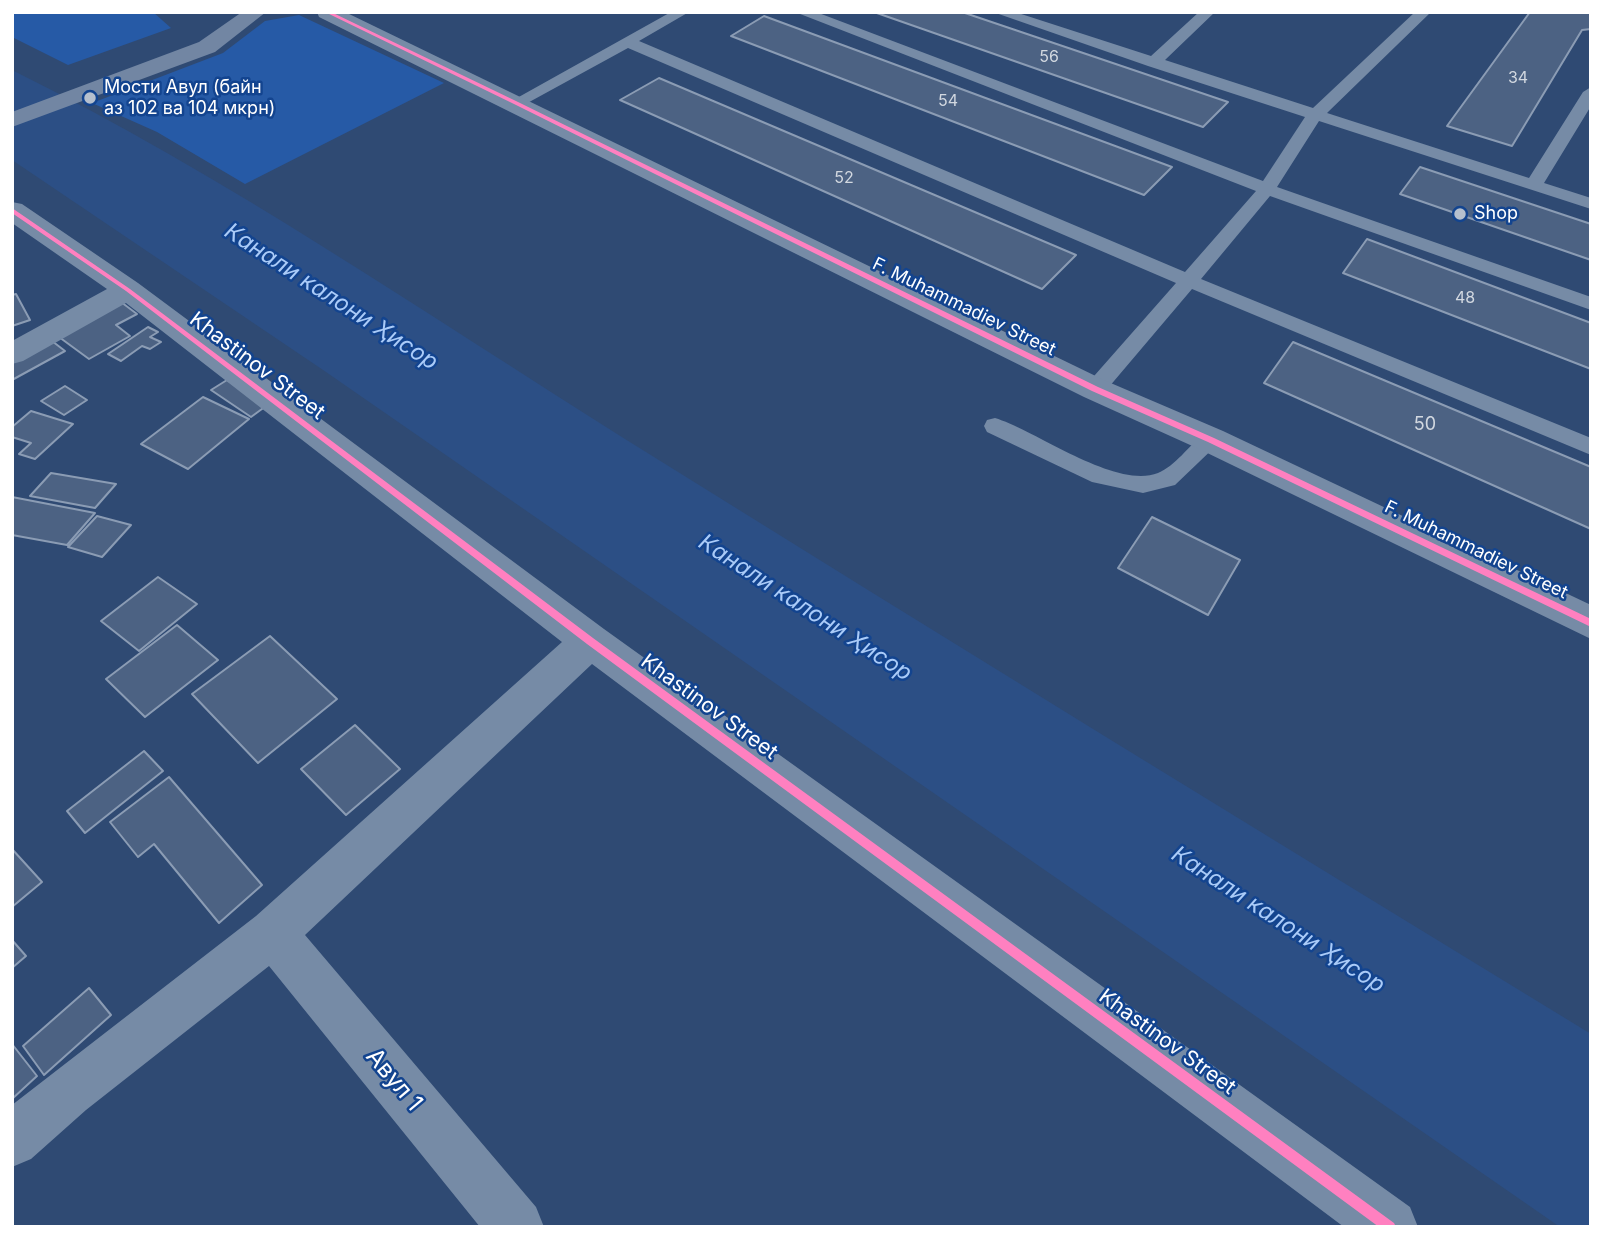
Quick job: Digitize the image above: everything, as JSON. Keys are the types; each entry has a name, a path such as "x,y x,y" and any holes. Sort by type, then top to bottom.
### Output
{"street":[{"path":"12,120 207,47 256,12"},
{"name":"F. Muhammadiev Street","path":"340,14 1095,389 1211,440 1591,623"},
{"name":"Khastinov Street","path":"12,210 128,290 590,641 1390,1227"},
{"path":"12,354 128,290"},
{"path":"12,1140 68,1092 272,933 590,641"},
{"name":"Авул 1","path":"272,933 516,1227"}],"lane":[{"path":"516,103 682,12"},
{"path":"802,12 1267,189 1591,304"},
{"path":"1000,12 1591,204"},
{"path":"1153,63 1208,12"},
{"path":"1095,389 1267,189 1314,116 1424,12"},
{"path":"628,42 1189,281 1591,447"},
{"path":"1534,185 1591,92"},
{"path":"995,426 1114,482 1138,485 1163,481 1211,440"}],"shaded area":[{"path":"12,12 153,12 171,28 68,65 12,37"},
{"path":"299,15 444,83 245,184 157,132 92,103 223,53 265,21"}],"water":[{"name":"Канали калони Ҳисор","path":"12,70 91,111 247,200 745,514 1591,1034 1591,1227 1560,1227 326,372 12,160"}],"building":[{"path":"874,12 962,12 1228,102 1203,127"},
{"path":"1530,12 1591,12 1591,29 1582,30 1512,146 1447,126"},
{"path":"764,16 1172,167 1144,195 731,36"},
{"path":"659,78 1076,255 1042,289 620,100"},
{"path":"1420,167 1591,224 1591,260 1400,194"},
{"path":"1367,239 1591,323 1591,369 1343,273"},
{"path":"16,294 30,320 12,326 12,295"},
{"path":"121,302 137,314 116,325 130,336 89,359 59,337"},
{"path":"148,327 158,332 150,337 161,342 150,349 142,346 121,361 108,354"},
{"path":"52,341 65,351 12,380 12,362"},
{"path":"1293,342 1591,467 1591,529 1264,383"},
{"path":"227,380 266,406 251,417 211,390"},
{"path":"65,386 87,400 64,415 41,401"},
{"path":"203,397 249,419 188,469 141,444"},
{"path":"31,411 73,424 35,459 19,454 31,443 12,437 12,427"},
{"path":"51,473 116,484 95,508 30,496"},
{"path":"12,497 95,513 67,545 12,535"},
{"path":"97,516 131,525 102,557 68,547"},
{"path":"1152,517 1240,560 1208,615 1118,568"},
{"path":"158,577 197,604 139,651 101,621"},
{"path":"177,625 218,660 145,717 106,679"},
{"path":"270,636 337,699 258,763 192,694"},
{"path":"355,725 400,769 346,815 301,769"},
{"path":"144,751 163,771 85,833 67,811"},
{"path":"169,777 262,885 219,923 154,844 138,857 110,822"},
{"path":"12,849 42,882 12,907"},
{"path":"12,940 26,956 12,968"},
{"path":"89,988 111,1015 44,1075 23,1046"},
{"path":"12,1044 37,1076 12,1099"}],"cycle path":[{"path":"327,12 1095,389 1211,440 1591,623"},
{"path":"12,210 128,290 590,641 1390,1227"}],"place":[{"name":"Мости Авул (байн аз 102 ва 104 мкрн)","path":"90,98"},
{"name":"Shop","path":"1460,214"}]}
